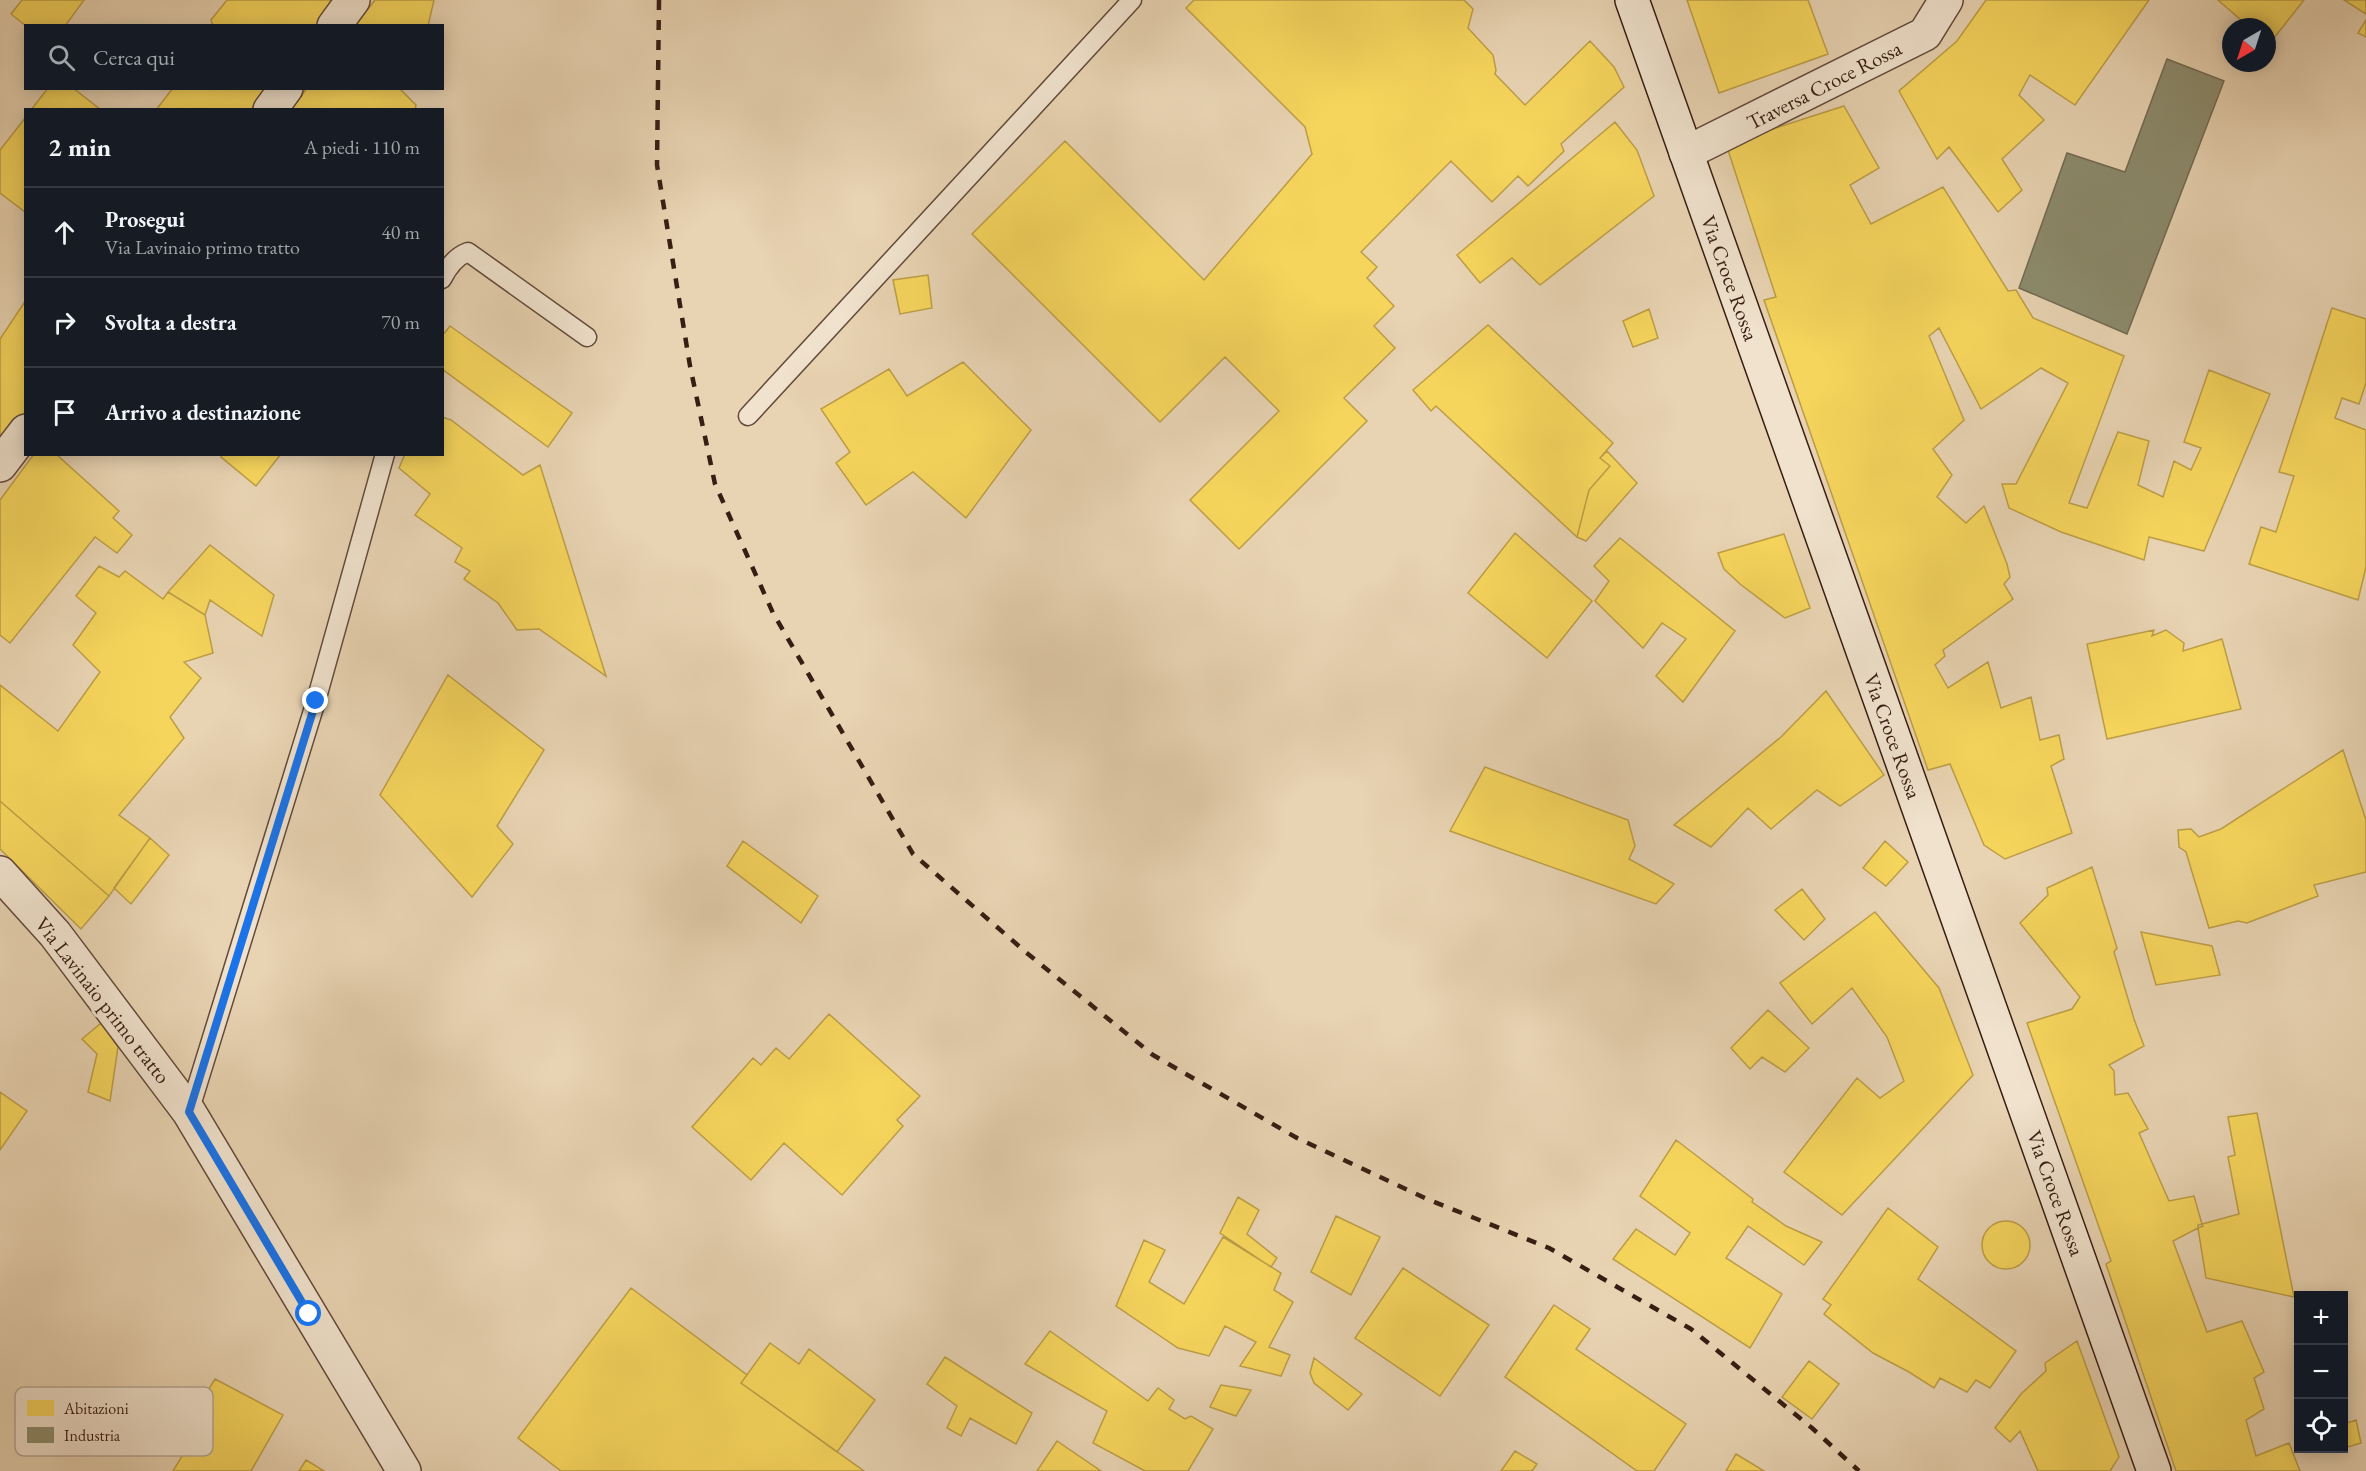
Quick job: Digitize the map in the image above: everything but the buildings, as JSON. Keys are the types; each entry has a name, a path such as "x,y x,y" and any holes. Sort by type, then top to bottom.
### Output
{"main road":[{"path":"335,24 353,0"},
{"name":"Via Croce Rossa","path":"1632,0 2154,1471"},
{"name":"Traversa Croce Rossa","path":"1686,153 1925,34 1946,0"},
{"path":"271,108 285,90"},
{"path":"0,465 24,434"},
{"name":"Via Lavinaio primo tratto","path":"0,873 56,934 189,1112 404,1471"}],"lane":[{"path":"748,416 1132,0"},
{"path":"444,275 459,256 468,252 587,337"},
{"path":"189,1112 316,701 384,456"}],"railway":[{"path":"659,0 657,165 690,366 715,484 773,613 913,854 1028,954 1153,1055 1297,1138 1427,1199 1549,1248 1691,1329 1812,1428 1859,1471"}],"route":[{"path":"309,1314 189,1112 316,701"}]}
